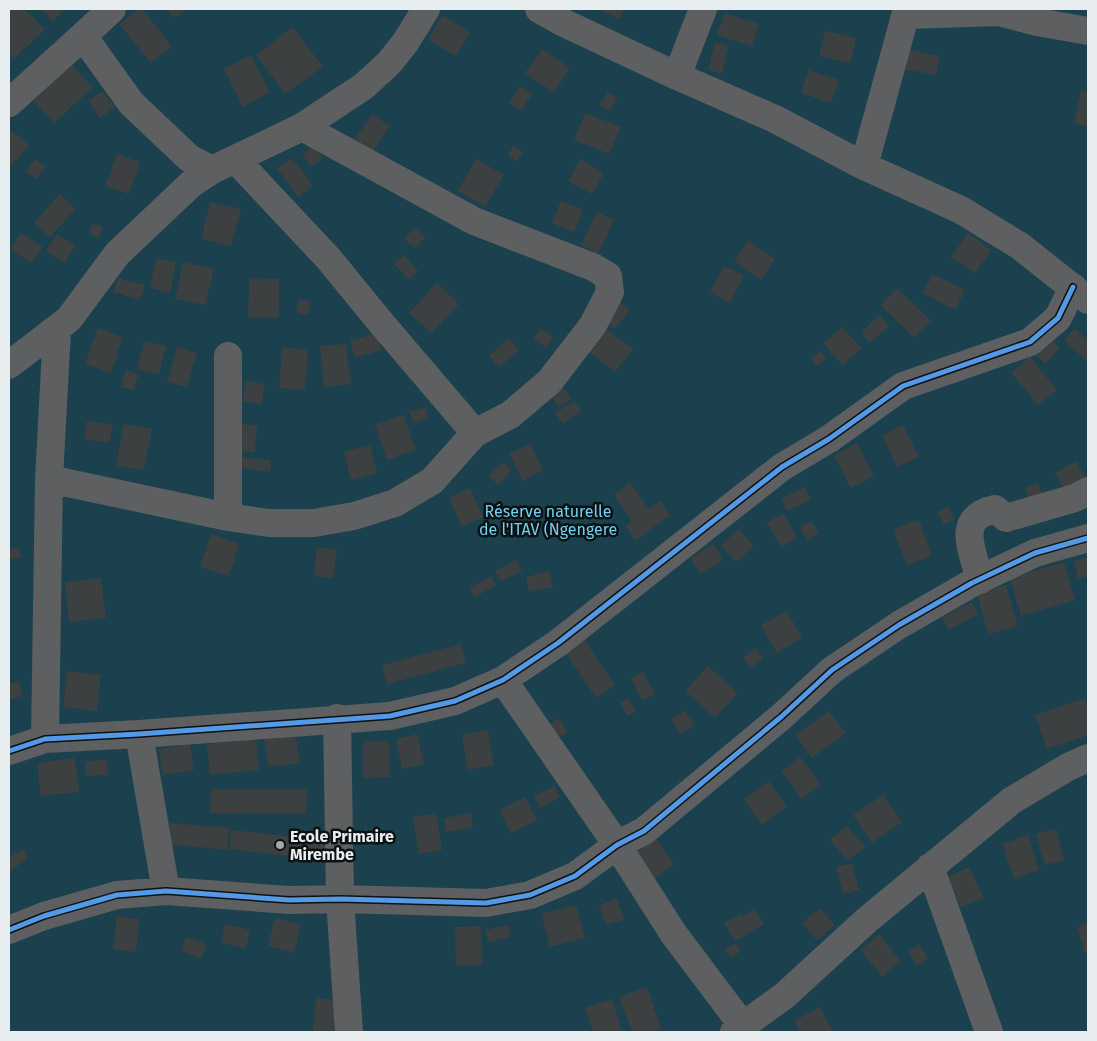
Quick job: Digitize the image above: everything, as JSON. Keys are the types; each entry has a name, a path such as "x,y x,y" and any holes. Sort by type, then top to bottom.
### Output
{"street":[{"path":"9,103 112,9"},
{"path":"9,365 69,319 117,254 191,184 224,165 302,127 364,86 389,63 405,44 426,9"},
{"path":"9,751 44,739 139,734 337,718 390,716 455,701 503,680 558,643 782,467 829,439 903,386 1030,342 1058,318 1081,293 1020,246 960,210 864,166 775,119 677,76 562,22 539,9"},
{"path":"677,76 703,9"},
{"path":"864,166 906,12 999,12 1037,22 1088,31"},
{"path":"83,36 131,103 189,158 224,165 328,258 475,433"},
{"path":"49,479 228,517 269,523 314,523 354,516 395,503 432,481 475,433 510,415 548,382 593,325 610,292 608,276 593,267 474,221 302,127"},
{"path":"44,739 49,479 56,330"},
{"path":"228,356 228,517"},
{"path":"980,580 970,540 969,528 974,518 995,508 1006,518 1076,498 1088,491"},
{"path":"9,930 44,916 117,895 166,891 289,900 340,899 486,903 530,895 575,876 617,845 644,832 781,718 832,670 899,624 980,580 1035,554 1088,538"},
{"path":"503,680 617,845 673,933 739,1029 784,996 867,920 1011,801 1068,767 1088,758"},
{"path":"337,718 340,899 349,1032"},
{"path":"139,734 166,891"},
{"path":"930,867 989,1032"}],"green space":[{"name":"Réserve naturelle de l'ITAV (Ngengere","path":"9,9 1088,9 1088,1032 9,1032"}],"building":[{"path":"9,9 24,9 45,29 14,59 9,54"},
{"path":"40,9 64,9 53,21"},
{"path":"139,9 142,9 172,46 151,63 119,24"},
{"path":"167,9 186,9 174,18"},
{"path":"597,9 624,9 620,19"},
{"path":"724,13 759,24 752,46 717,35"},
{"path":"442,15 470,32 456,56 428,40"},
{"path":"293,27 323,67 285,94 256,55"},
{"path":"825,31 856,38 850,63 819,56"},
{"path":"715,42 729,46 722,74 708,70"},
{"path":"542,49 570,68 554,93 525,73"},
{"path":"907,49 940,56 936,75 903,69"},
{"path":"251,55 270,92 243,107 224,69"},
{"path":"71,64 93,87 54,123 33,101"},
{"path":"808,70 839,80 831,103 801,93"},
{"path":"520,86 532,94 521,111 509,103"},
{"path":"1081,90 1088,92 1088,127 1074,123"},
{"path":"102,91 115,107 100,118 88,101"},
{"path":"608,92 618,98 609,111 599,105"},
{"path":"585,113 621,127 609,154 574,140"},
{"path":"372,114 390,126 373,152 354,140"},
{"path":"12,131 29,145 9,168 9,134"},
{"path":"313,146 323,158 312,167 302,155"},
{"path":"514,146 523,152 517,162 507,155"},
{"path":"117,154 140,162 129,194 105,186"},
{"path":"292,158 313,186 298,197 277,169"},
{"path":"35,159 46,167 36,179 26,172"},
{"path":"476,159 504,175 485,207 458,191"},
{"path":"580,159 604,173 592,194 568,181"},
{"path":"60,194 76,209 50,237 34,223"},
{"path":"561,201 583,210 574,232 552,223"},
{"path":"210,202 241,209 231,246 201,239"},
{"path":"597,212 614,220 598,254 581,245"},
{"path":"93,223 103,227 98,238 89,233"},
{"path":"415,227 426,237 415,248 404,239"},
{"path":"21,233 43,247 32,263 10,249"},
{"path":"968,233 991,250 975,273 951,257"},
{"path":"57,234 75,246 65,263 46,251"},
{"path":"748,241 775,259 761,280 734,261"},
{"path":"404,255 418,271 409,280 394,264"},
{"path":"156,258 176,262 170,293 150,288"},
{"path":"183,262 214,269 205,305 175,299"},
{"path":"724,266 744,275 730,303 710,293"},
{"path":"933,274 965,290 955,310 923,293"},
{"path":"118,278 145,285 140,300 113,292"},
{"path":"249,278 279,279 279,317 248,317"},
{"path":"437,283 459,304 431,333 409,313"},
{"path":"897,288 931,321 915,338 880,305"},
{"path":"298,300 310,301 309,315 297,314"},
{"path":"617,300 630,310 615,329 603,321"},
{"path":"879,315 889,326 870,343 861,333"},
{"path":"602,326 633,349 615,372 585,349"},
{"path":"842,327 862,348 843,365 823,344"},
{"path":"98,328 123,337 111,373 85,364"},
{"path":"541,328 554,338 546,348 533,338"},
{"path":"1075,328 1088,340 1088,358 1086,360 1064,341"},
{"path":"376,333 382,350 355,358 350,341"},
{"path":"509,338 519,350 499,367 489,356"},
{"path":"1052,340 1060,348 1045,364 1036,355"},
{"path":"144,341 166,346 159,374 137,369"},
{"path":"346,344 351,384 324,387 320,346"},
{"path":"177,347 197,353 187,387 167,382"},
{"path":"282,347 308,350 305,390 279,388"},
{"path":"820,351 826,358 817,366 811,358"},
{"path":"1030,357 1057,390 1038,405 1011,373"},
{"path":"126,370 138,374 134,390 121,387"},
{"path":"246,381 265,384 262,404 243,401"},
{"path":"562,386 571,399 559,407 549,394"},
{"path":"574,401 581,411 563,424 555,413"},
{"path":"425,407 429,418 413,423 409,412"},
{"path":"404,415 416,450 387,460 375,424"},
{"path":"87,421 113,424 109,443 84,439"},
{"path":"124,424 152,429 144,470 116,466"},
{"path":"240,424 257,425 255,452 238,451"},
{"path":"903,425 919,457 897,467 882,435"},
{"path":"530,443 543,470 523,481 509,454"},
{"path":"857,443 874,476 851,488 834,456"},
{"path":"370,445 377,473 351,480 344,452"},
{"path":"238,457 271,460 270,472 237,468"},
{"path":"1076,461 1088,481 1069,497 1055,473"},
{"path":"503,462 512,471 498,485 489,475"},
{"path":"630,483 649,509 660,501 670,515 635,541 625,526 632,521 614,495"},
{"path":"1038,483 1043,496 1030,501 1025,488"},
{"path":"805,487 811,500 787,511 781,499"},
{"path":"470,488 483,517 462,527 449,498"},
{"path":"949,507 954,520 943,524 938,511"},
{"path":"783,513 797,537 781,547 767,523"},
{"path":"919,520 932,556 907,565 893,529"},
{"path":"811,521 819,533 808,540 800,528"},
{"path":"739,529 754,546 736,562 721,545"},
{"path":"211,534 239,544 229,576 200,567"},
{"path":"714,544 723,560 700,574 690,558"},
{"path":"317,547 337,550 333,578 314,576"},
{"path":"19,548 20,558 9,559 9,549"},
{"path":"1088,557 1088,576 1078,579 1074,561"},
{"path":"517,560 522,571 501,582 495,571"},
{"path":"1064,562 1075,600 1021,616 1010,578"},
{"path":"549,571 553,587 529,592 526,577"},
{"path":"491,576 496,585 475,597 469,588"},
{"path":"101,578 106,618 69,622 65,582"},
{"path":"1006,585 1018,626 988,634 977,594"},
{"path":"971,602 978,614 949,630 942,618"},
{"path":"787,611 802,638 777,653 761,625"},
{"path":"582,636 615,685 596,698 563,649"},
{"path":"461,644 466,663 387,684 382,665"},
{"path":"755,648 764,658 751,668 743,658"},
{"path":"708,666 738,693 715,718 685,691"},
{"path":"67,671 101,675 97,711 63,707"},
{"path":"643,672 655,694 642,700 631,678"},
{"path":"19,681 23,696 9,700 9,684"},
{"path":"628,698 636,711 628,716 620,703"},
{"path":"1085,698 1088,708 1088,735 1047,749 1035,715"},
{"path":"685,710 694,726 680,734 671,719"},
{"path":"829,711 846,733 812,758 795,735"},
{"path":"559,718 568,732 552,742 543,729"},
{"path":"488,730 494,765 468,770 462,735"},
{"path":"295,733 300,763 268,767 264,738"},
{"path":"417,734 424,764 402,769 396,739"},
{"path":"256,739 259,770 210,775 207,744"},
{"path":"363,741 389,741 390,777 363,778"},
{"path":"190,744 194,770 163,775 159,749"},
{"path":"800,757 821,784 802,799 781,771"},
{"path":"75,758 79,792 41,796 37,763"},
{"path":"107,760 108,775 85,776 85,761"},
{"path":"769,781 787,806 762,825 744,799"},
{"path":"554,786 560,797 540,808 534,796"},
{"path":"211,789 307,789 306,814 210,813"},
{"path":"883,795 902,822 872,843 853,815"},
{"path":"525,797 537,820 511,833 499,810"},
{"path":"436,813 442,850 419,854 413,817"},
{"path":"471,813 473,828 446,832 444,818"},
{"path":"171,823 229,828 227,850 168,844"},
{"path":"847,826 865,847 848,861 830,840"},
{"path":"1056,829 1064,860 1045,865 1036,834"},
{"name":"Ecole Primaire Mirembe","path":"231,830 331,841 329,861 229,849"},
{"path":"1028,835 1039,870 1014,879 1002,844"},
{"path":"656,839 674,864 655,878 636,853"},
{"path":"23,849 28,859 9,871 9,857"},
{"path":"852,863 859,890 843,894 836,867"},
{"path":"969,867 984,898 961,907 947,877"},
{"path":"617,899 624,920 606,925 599,905"},
{"path":"576,905 585,938 550,947 541,914"},
{"path":"820,908 835,925 817,940 802,923"},
{"path":"755,909 764,924 735,941 724,923 740,914 742,917"},
{"path":"117,916 139,919 136,952 113,949"},
{"path":"275,918 301,924 294,953 268,946"},
{"path":"1088,923 1088,953 1085,954 1077,927"},
{"path":"225,924 250,930 246,948 221,943"},
{"path":"508,925 511,937 488,942 485,930"},
{"path":"481,926 482,965 456,965 455,927"},
{"path":"879,934 901,961 882,977 860,950"},
{"path":"186,937 206,944 201,959 181,951"},
{"path":"736,943 741,951 730,958 725,949"},
{"path":"919,944 928,958 917,966 908,952"},
{"path":"647,987 661,1028 649,1032 632,1032 619,997"},
{"path":"316,998 336,1000 333,1032 313,1032"},
{"path":"612,999 622,1032 593,1032 585,1008"},
{"path":"820,1007 833,1032 800,1032 794,1021"}],"cycle path":[{"path":"9,751 45,739 390,716 455,701 503,680 558,643 782,467 829,439 903,386 1030,342 1058,318 1073,287"},
{"path":"9,930 44,916 117,895 166,891 289,900 340,899 486,903 530,895 575,876 617,845 644,831 781,717 832,670 899,625 972,583 1035,553 1088,538"}],"place":[{"name":"Ecole Primaire Mirembe","path":"280,845"}]}
